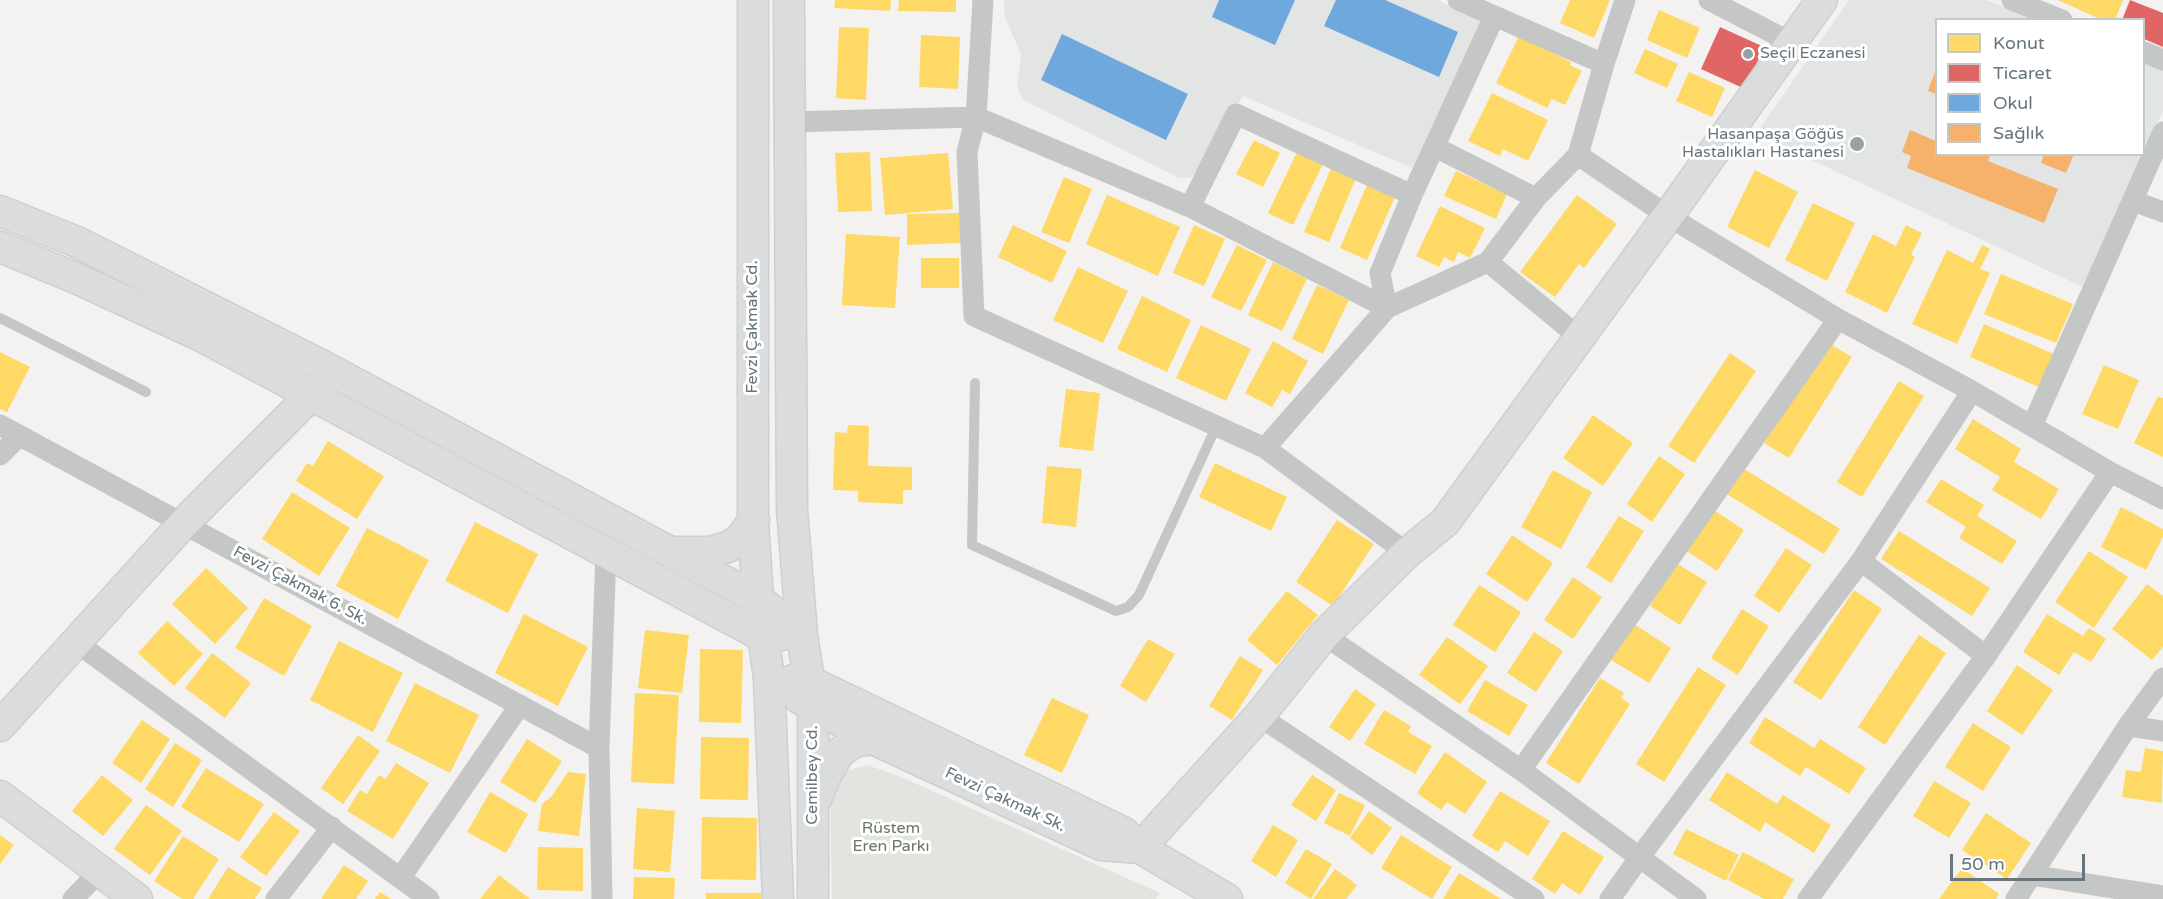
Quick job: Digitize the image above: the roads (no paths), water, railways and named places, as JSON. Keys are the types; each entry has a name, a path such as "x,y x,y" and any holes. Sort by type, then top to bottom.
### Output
{"street":[{"name":"Fevzi Çakmak Cd.","path":"753,0 754,520 759,600 766,656"},
{"path":"789,0 792,509 804,643"},
{"path":"983,0 976,117 967,152 974,316 1266,448 1407,553"},
{"path":"1458,0 1604,64"},
{"path":"1266,448 1387,308 1488,262 1536,198 1578,155 1625,0"},
{"path":"1709,0 1792,43"},
{"path":"1140,848 1259,716 1324,635 1407,553 1445,522 1822,0"},
{"path":"2012,0 2056,18"},
{"path":"1387,308 1380,273 1412,195 1494,17"},
{"path":"2145,52 2163,60"},
{"path":"1190,207 1236,114 1412,195"},
{"path":"789,122 976,117 1190,207 1387,308"},
{"path":"2032,426 2163,132"},
{"path":"1435,147 1536,198"},
{"path":"1578,155 1668,216 1838,319 1972,391 2110,472 2163,498"},
{"path":"2133,201 2163,212"},
{"path":"0,211 77,242 334,372 759,600 804,643"},
{"path":"0,248 78,279 201,336 311,394 606,552 766,656 811,694 1123,832 1140,848 1208,894"},
{"path":"1488,262 1579,338"},
{"path":"1521,770 1838,319"},
{"path":"0,726 77,644 183,524 334,372"},
{"path":"1611,899 1639,858 1861,561 1972,391"},
{"name":"Fevzi Çakmak 6. Sk.","path":"0,425 599,748"},
{"path":"0,455 19,436"},
{"path":"1808,899 1986,656 2110,472"},
{"path":"669,552 709,552 728,548 741,539 754,520"},
{"path":"603,899 599,748 606,552"},
{"path":"1861,561 1986,656"},
{"path":"1324,635 1521,770 1696,899"},
{"path":"766,656 804,643"},
{"name":"Cemilbey Cd.","path":"804,643 811,694 813,899"},
{"path":"77,644 429,899"},
{"path":"766,656 778,899"},
{"path":"2016,899 2128,726 2163,678"},
{"name":"Fevzi Çakmak Sk.","path":"811,694 873,739 1101,845 1140,848"},
{"path":"401,877 520,705"},
{"path":"1259,716 1534,899"},
{"path":"2128,726 2163,731"},
{"path":"813,807 838,753 854,742 873,739"},
{"path":"0,796 137,899"},
{"path":"276,899 332,827"},
{"path":"73,899 100,871"},
{"path":"2031,875 2163,896"}],"lane":[{"path":"0,318 146,392"},
{"path":"975,383 972,544 1116,611 1128,607 1139,594 1216,427"}],"place":[{"name":"Seçil Eczanesi","path":"1748,54"},
{"name":"Hasanpaşa Göğüs Hastalıkları Hastanesi","path":"1857,144"}],"park label":[{"name":"Rüstem Eren Parkı","path":"891,838"}]}
